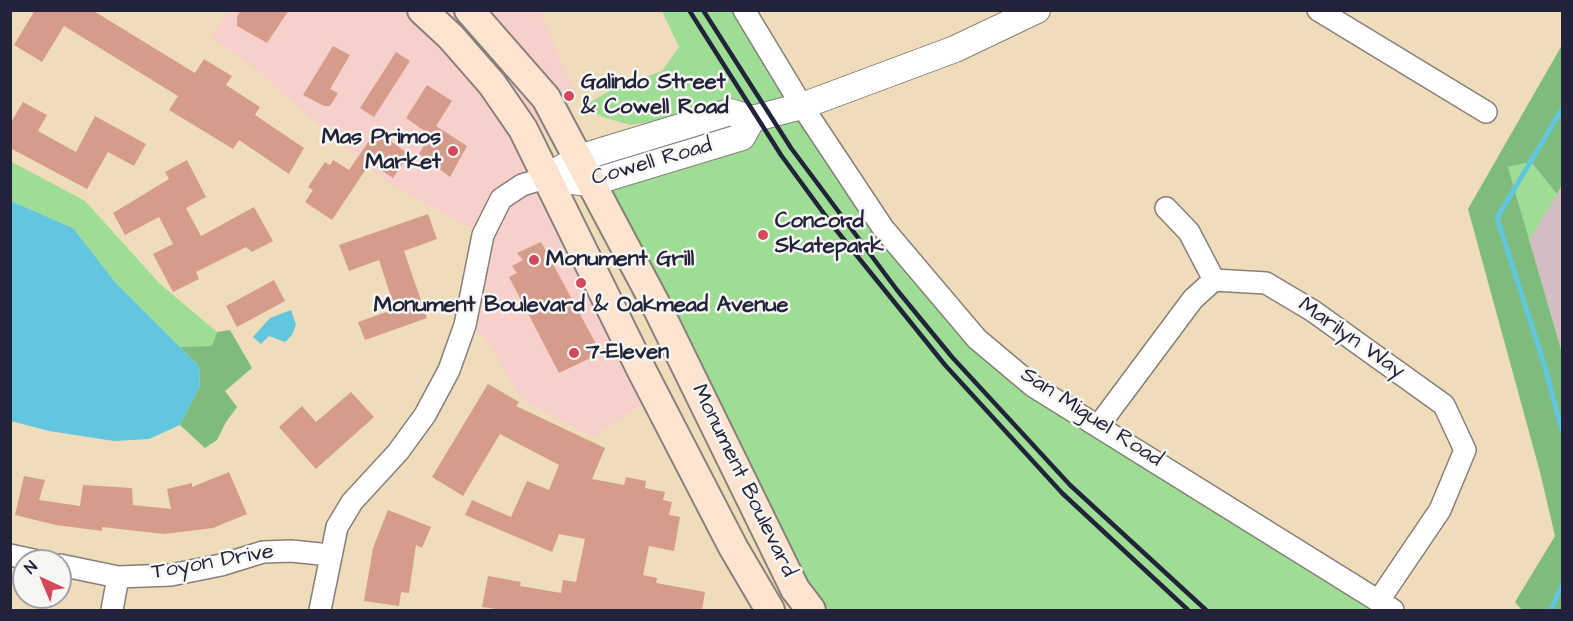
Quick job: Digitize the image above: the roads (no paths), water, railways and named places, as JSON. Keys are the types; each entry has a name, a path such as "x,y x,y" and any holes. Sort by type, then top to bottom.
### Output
{"main road":[{"name":"Monument Boulevard","path":"422,10 492,84 523,129 545,178 733,546 770,610"},
{"name":"Monument Boulevard","path":"469,10 546,98 655,303 795,589 811,610"}],"street":[{"name":"San Miguel Road","path":"744,10 802,106 883,228 977,339 1034,386 1386,605"},
{"name":"Cowell Road","path":"545,178 579,158 730,112 752,119 802,106 955,49 1037,10"},
{"path":"1318,10 1486,112"},
{"name":"Cowell Road","path":"545,178 590,183 742,137 752,119"},
{"path":"320,610 337,527 352,502 405,442 424,415 449,370 465,325 483,235 501,199 522,185 545,178"},
{"path":"1099,425 1193,299 1214,280 1189,232 1166,208"},
{"name":"Marilyn Way","path":"1214,280 1266,283 1313,311 1444,405 1465,450 1440,510 1386,605"},
{"name":"Toyon Drive","path":"72,567 118,577 171,575 221,565 263,552 291,551 330,555"},
{"path":"112,610 118,577"}],"water":[{"path":"11,201 73,228 115,282 199,366 200,386 180,425 149,439 114,441 49,431 11,421"},
{"path":"291,310 296,325 292,335 285,342 269,336 261,344 253,337 270,318"}],"waterway":[{"path":"1562,109 1497,218 1545,367 1562,431"},
{"path":"1551,610 1562,585"}],"railway":[{"path":"689,10 781,155 833,226 945,365 1062,493 1188,610"},
{"path":"703,10 791,148 897,290 952,357 1070,485 1206,610"}],"place":[{"name":"Galindo Street & Cowell Road","path":"569,96"},
{"name":"Mas Primos Market","path":"453,151"},
{"name":"Concord Skatepark","path":"763,235"},
{"name":"Monument Grill","path":"534,260"},
{"name":"Monument Boulevard & Oakmead Avenue","path":"581,283"},
{"name":"7-Eleven","path":"574,353"}]}
